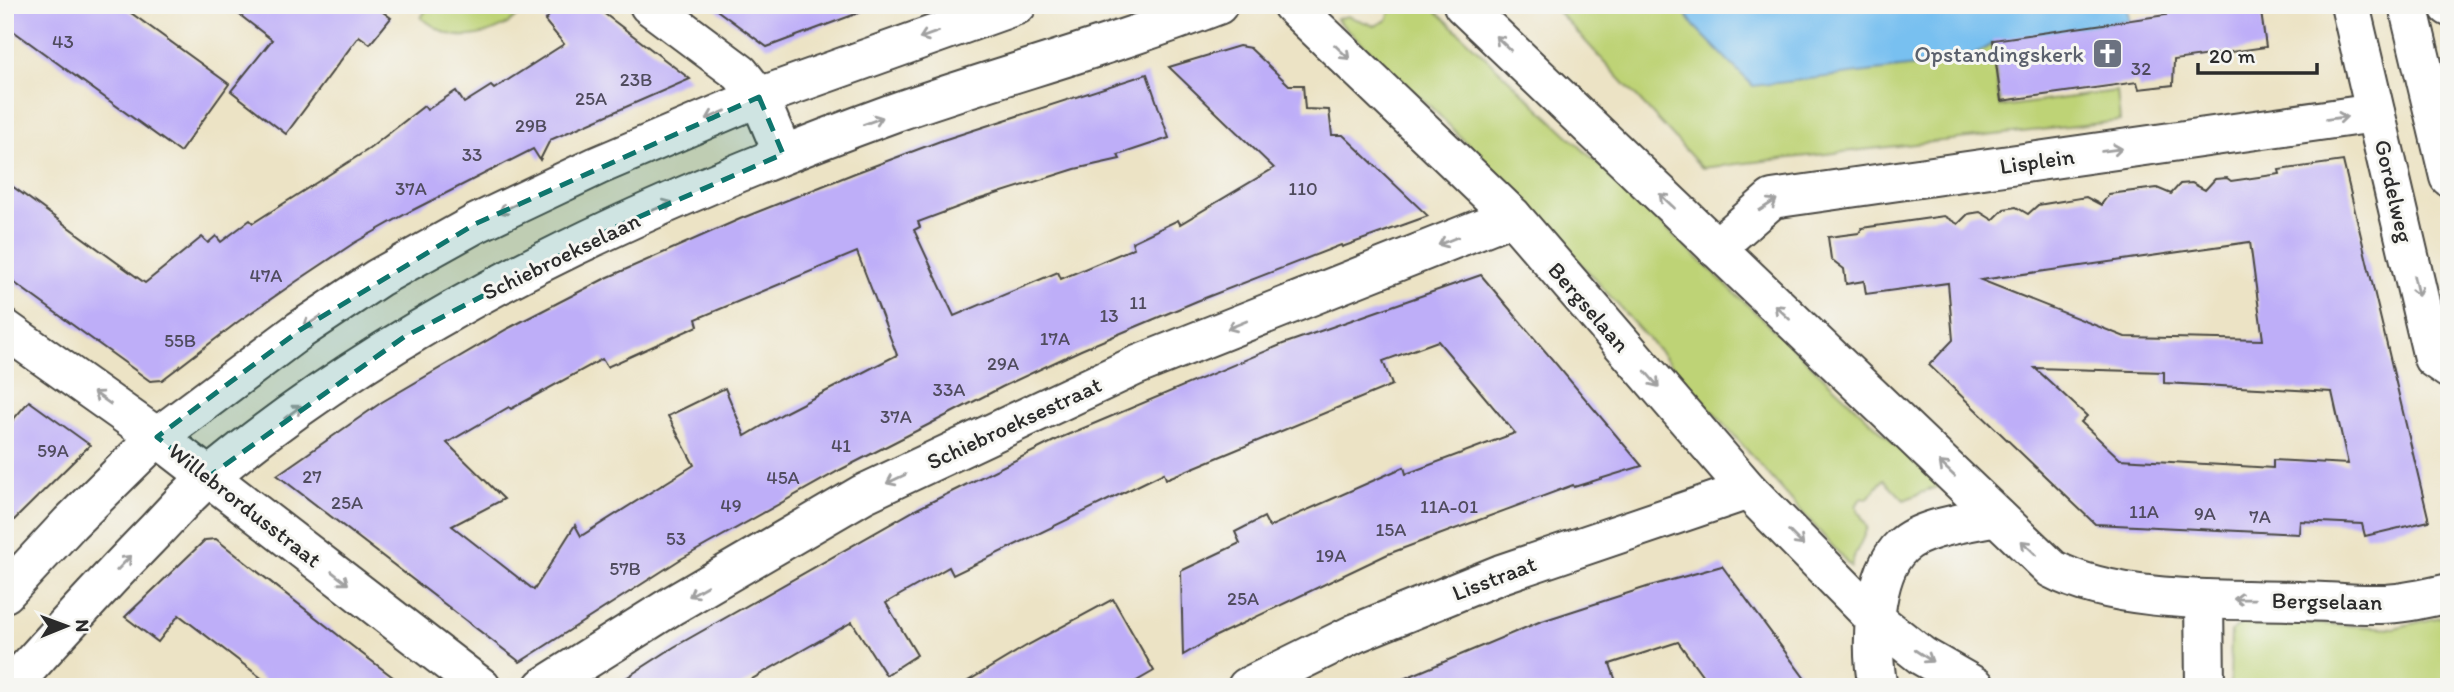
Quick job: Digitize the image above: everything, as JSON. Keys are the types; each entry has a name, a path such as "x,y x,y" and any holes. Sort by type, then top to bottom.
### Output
{"street":[{"path":"649,5 740,73 758,97 783,154"},
{"path":"5,593 70,523 158,437 300,330 378,278 487,218 597,166 758,97 1017,5"},
{"name":"Schiebroekselaan","path":"13,687 110,578 208,477 319,392 404,337 609,230 783,154 895,113 1218,5"},
{"name":"Bergselaan","path":"1292,5 1512,216 1748,490 1875,619 1922,656 1976,687"},
{"name":"Bergselaan","path":"1464,5 2052,569 2072,580 2116,591 2204,599 2379,605 2410,602 2449,593"},
{"name":"Gordelweg","path":"2350,5 2433,358 2449,369"},
{"path":"2408,5 2449,177"},
{"name":"Lisplein","path":"1716,248 1772,199 2375,113"},
{"name":"Schiebroeksestraat","path":"543,687 674,605 863,495 1135,366 1512,216"},
{"name":"Willebrordusstraat","path":"5,330 158,437 481,687"},
{"name":"Lisstraat","path":"1247,687 1356,633 1501,574 1748,490"},
{"path":"1878,687 1875,619 1882,578 1889,563 1902,545 1918,536 1996,516"},
{"path":"2204,599 2205,687"}],"highlighted area":[{"path":"759,97 783,154 609,230 404,337 208,477 157,437 300,330 475,224"}],"green space":[{"path":"429,5 527,5 502,27 479,35 456,36 421,18"},
{"path":"1392,5 1430,5 1939,486 1904,500 1884,479 1867,499 1861,498 1856,506 1867,527 1851,567 1552,231 1437,113 1336,19 1348,16 1375,26 1387,20"},
{"path":"1552,5 1680,5 1680,8 1965,60 1992,44 2000,107 2117,91 2120,121 1702,168"},
{"path":"2449,615 2449,687 2230,687 2231,632 2246,620 2394,628"}],"water":[{"path":"1680,5 2127,5 2129,20 1992,44 1965,60 1753,86 1694,26"}],"building":[{"path":"5,5 120,5 229,84 180,152 5,25"},
{"path":"227,5 382,5 379,9 391,18 370,44 359,36 286,134 231,91 272,40"},
{"path":"557,5 593,5 690,79 550,140 540,160 533,149 354,243 239,321 162,380 150,381 5,276 5,181 145,283 202,237 208,243 216,236 221,242 250,220 253,223 369,149 424,106 427,110 456,91 464,103 491,86 494,89 564,44 545,21"},
{"path":"710,5 869,5 869,9 767,47"},
{"name":"Opstandingskerk","path":"2165,5 2260,5 2266,47 2174,60 2173,85 2139,89 2137,82 2001,101 1993,40 2166,15"},
{"path":"1239,46 1250,48 1289,85 1303,85 1305,109 1329,110 1332,135 1343,135 1428,216 1342,247 1341,245 1197,301 1002,387 840,470 681,559 520,662 277,475 382,402 507,329 604,279 740,219 855,173 943,140 1147,74 1169,138 1118,155 1120,159 1075,169 977,200 918,222 920,227 914,230 954,316 1058,272 1061,279 1134,248 1132,242 1178,220 1180,224 1274,168 1169,67","holes":["857,252 897,355 745,436 725,388 668,416 694,465 581,536 575,525 534,590 452,526 504,499 447,443 509,407 511,409 602,359 607,367 698,326 696,319"]},
{"path":"2343,161 2429,521 2365,536 2362,524 2300,521 2299,534 2095,524 1929,365 1953,340 1948,283 1866,294 1864,281 1846,284 1844,269 1831,259 1828,237 1859,233 1862,228 1944,216 1958,224 1968,214 1980,212 1993,220 2004,209 2016,207 2028,214 2038,205 2086,197 2101,205 2109,194 2157,188 2171,194 2180,184 2192,183 2205,190 2215,179 2227,178 2231,181 2280,174 2279,170","holes":["2250,242 2263,340 2125,337 1981,280","2035,368 2164,372 2164,383 2332,392 2348,464 2273,460 2273,468 2120,459 2081,422 2087,416"]},
{"path":"1481,275 1642,466 1574,487 1573,485 1388,554 1216,636 1183,655 1181,571 1240,543 1235,532 1264,517 1269,527 1404,467 1406,474 1515,433 1438,341 1383,361 1392,385 1166,479 1164,473 953,575 949,567 886,603 917,655 886,675 852,622 738,687 612,687 674,647 917,509 1060,438 1283,344"},
{"path":"29,401 90,445 5,529 5,429"},
{"path":"216,539 406,687 273,687 179,615 158,642 125,617 205,540"},
{"path":"1722,566 1811,687 1711,687 1678,642 1610,664 1618,687 1384,687 1539,622"},
{"path":"1113,599 1154,671 1126,687 958,687 1026,646"}],"place":[{"name":"Opstandingskerk","path":"2107,54"}]}
